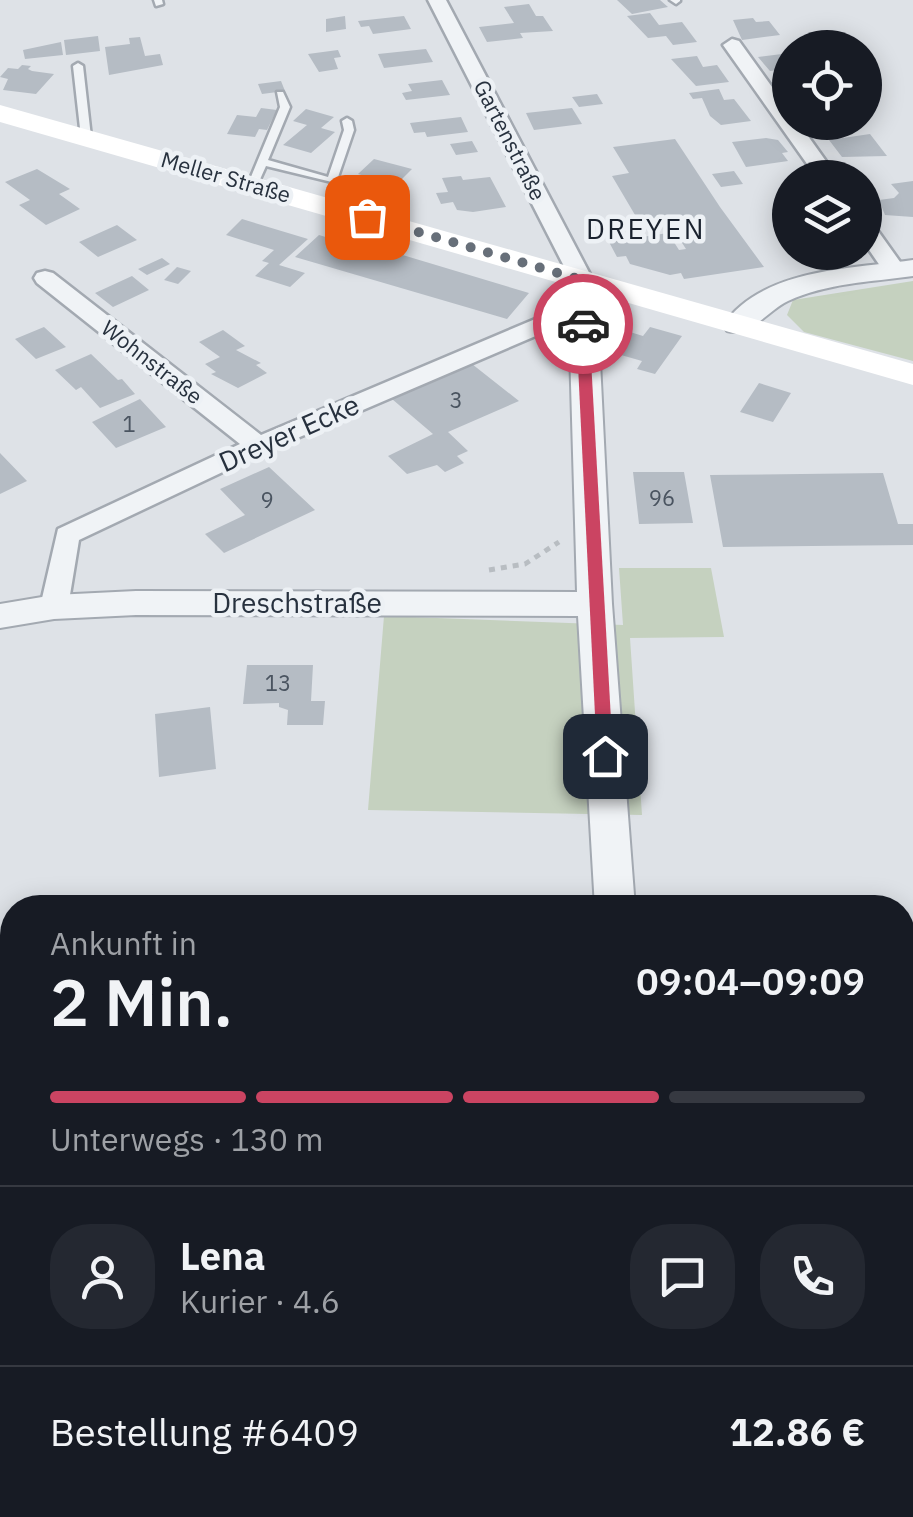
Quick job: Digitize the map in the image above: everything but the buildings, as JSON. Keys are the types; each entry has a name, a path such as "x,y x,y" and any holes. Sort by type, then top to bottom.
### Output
{"main road":[{"name":"Meller Straße","path":"0,114 86,137 258,173 582,280 913,375"}],"street":[{"name":"Gartenstraße","path":"437,0 582,280"},
{"path":"732,45 815,160"},
{"path":"882,247 904,270"},
{"path":"737,326 751,309 791,288 904,270"},
{"name":"Wohnstraße","path":"45,278 258,445"},
{"path":"582,280 595,604 613,895"},
{"name":"Dreyer Ecke","path":"54,607 67,535 258,445 548,322 582,320"},
{"name":"Dreschstraße","path":"0,616 54,607 136,603 595,604"}],"lane":[{"path":"78,66 86,137"},
{"path":"280,94 285,107 258,173 332,181 348,130 346,121"}],"green space":[{"path":"913,281 913,361 804,332 787,315 793,300"},
{"path":"619,568 711,568 724,637 630,638 642,815 368,810 384,616 623,625"}],"way so far":[{"path":"367,217 582,280 583,324"}],"district":[{"name":"DREYEN","path":"646,229"}],"route":[{"path":"583,324 605,756"}]}
